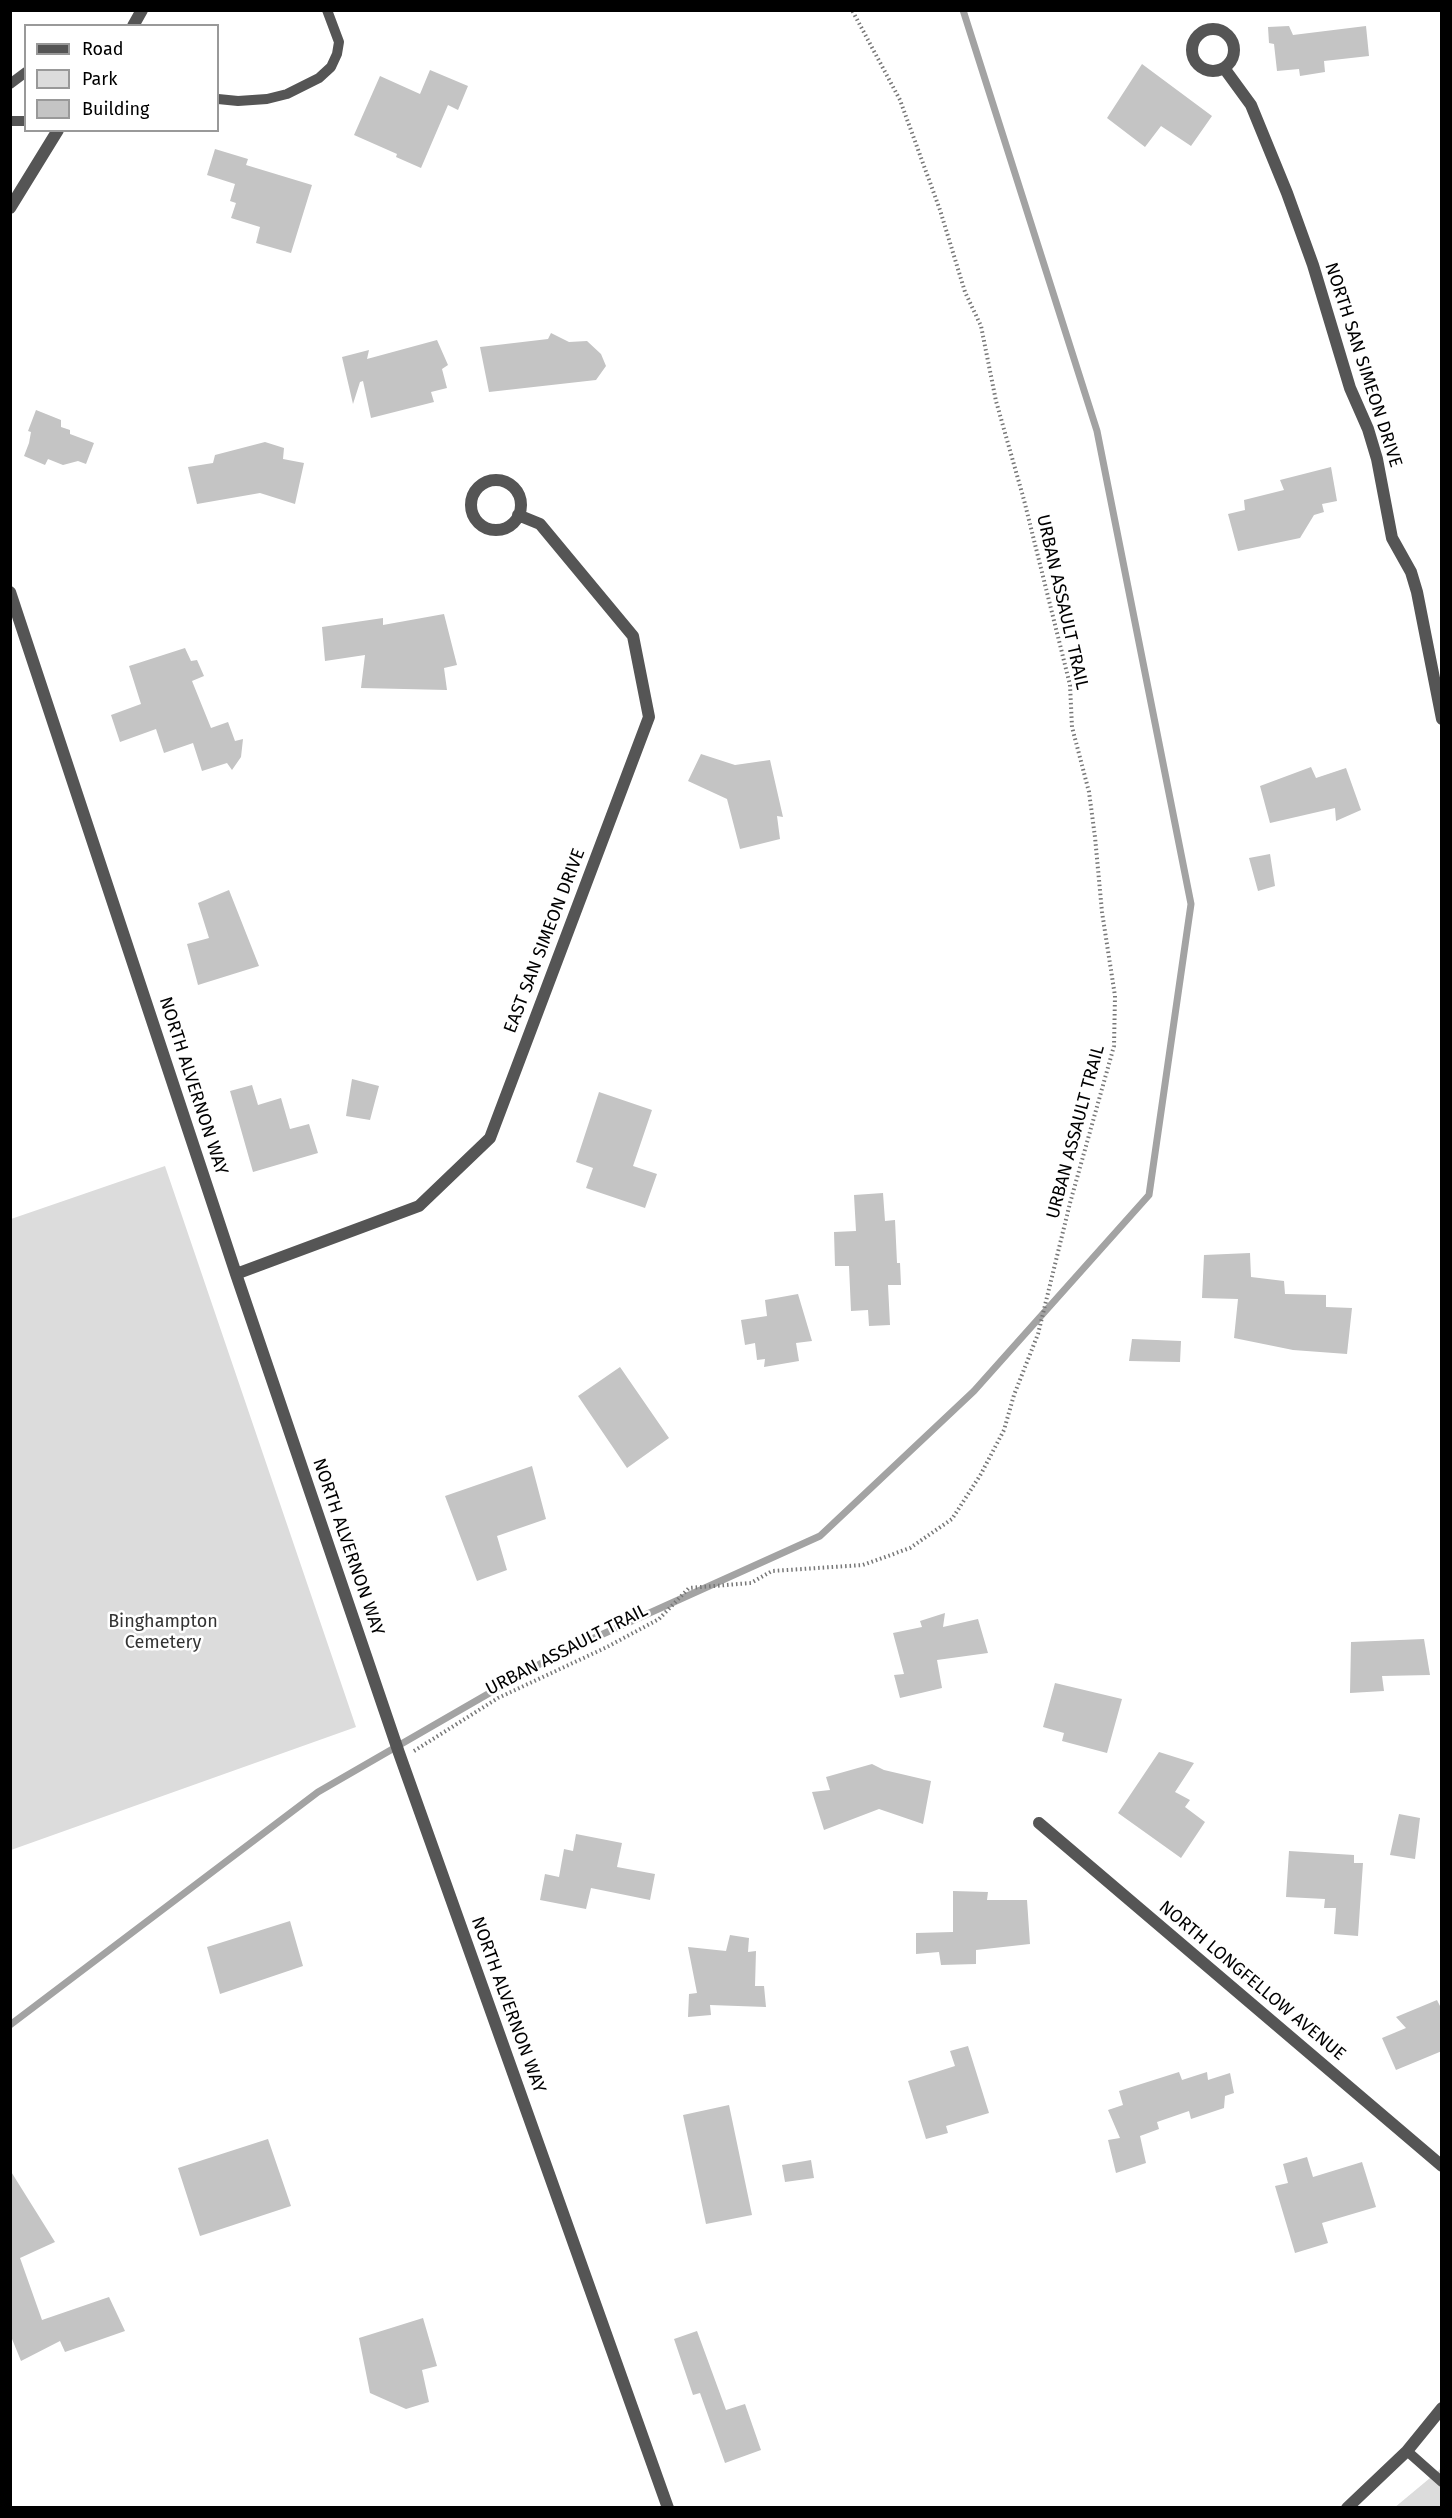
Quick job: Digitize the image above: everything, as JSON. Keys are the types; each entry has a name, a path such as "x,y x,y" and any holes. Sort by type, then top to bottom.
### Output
{"street":[{"path":"134,24 142,10"},
{"name":"NORTH SAN SIMEON DRIVE","path":"1224,68 1251,105 1287,192 1313,265 1350,388 1368,429 1377,459 1392,538 1411,572 1417,592 1442,719"},
{"path":"10,208 54,132"},
{"path":"488,482 504,482 517,492 520,507 518,515 507,527 499,530 483,527 473,515 472,498 481,485 488,482"},
{"name":"EAST SAN SIMEON DRIVE","path":"236,1274 419,1206 490,1138 645,728 649,717 633,636 540,524 518,515"},
{"name":"NORTH ALVERNON WAY","path":"10,592 236,1274 401,1758 668,2508"},
{"name":"NORTH LONGFELLOW AVENUE","path":"1039,1823 1442,2166"},
{"path":"1347,2508 1407,2451 1442,2408"}],"lane":[{"path":"219,99 238,101 267,99 287,94 318,78 331,67 339,42 327,10"},
{"path":"10,84 24,74"},
{"path":"1407,2451 1442,2482"}],"path":[{"name":"URBAN ASSAULT TRAIL","path":"401,1758 498,1698 607,1647 659,1619 689,1588 751,1583 772,1571 863,1565 910,1548 952,1519 981,1474 1004,1430 1014,1395 1038,1334 1070,1203 1114,1046 1115,996 1102,912 1089,792 1072,727 1070,685 1024,500 996,401 981,326 965,292 940,210 900,99 852,10"}],"green space":[{"name":"Binghampton Cemetery","path":"165,1166 356,1727 11,1850 11,1219"},
{"path":"1441,2468 1441,2507 1394,2508 1436,2473"}],"building":[{"path":"1289,26 1293,35 1366,26 1369,56 1324,61 1325,72 1300,76 1299,69 1277,71 1274,44 1269,43 1268,27"},
{"path":"1142,64 1212,116 1191,146 1161,126 1145,147 1107,118"},
{"path":"430,70 468,86 458,110 448,105 421,168 396,157 397,154 354,135 380,76 420,94"},
{"path":"215,149 248,159 246,165 312,185 291,253 256,243 260,227 231,218 236,203 230,201 235,184 207,175"},
{"path":"551,333 569,342 587,341 601,354 606,366 596,380 489,392 480,347 548,339"},
{"path":"437,340 448,365 442,369 447,388 431,392 434,402 371,418 363,381 360,382 353,404 342,357 369,350 367,359"},
{"path":"36,410 61,420 61,427 70,430 70,434 94,443 86,464 78,461 63,465 48,459 45,465 24,456 31,432 28,431"},
{"path":"265,442 284,448 283,459 304,463 295,504 260,493 197,504 188,467 213,463 215,455"},
{"path":"1331,467 1337,501 1322,504 1324,512 1314,515 1300,538 1238,551 1228,514 1245,510 1244,500 1284,490 1280,480"},
{"path":"444,614 457,665 444,668 447,690 361,688 365,655 325,661 322,627 383,618 383,625"},
{"path":"185,648 191,661 197,660 204,676 192,681 211,728 228,722 235,741 243,739 241,757 232,770 227,763 202,771 193,743 164,753 156,729 120,742 111,715 141,704 129,666"},
{"path":"701,754 735,765 770,760 783,817 777,816 780,839 740,849 727,799 688,781"},
{"path":"1311,767 1316,778 1346,768 1361,810 1336,821 1335,808 1270,823 1260,786"},
{"path":"1270,854 1275,886 1258,891 1249,858"},
{"path":"229,890 259,966 198,985 187,944 209,938 198,903"},
{"path":"352,1079 379,1086 370,1120 346,1116"},
{"path":"252,1085 258,1105 281,1098 290,1129 309,1124 318,1153 253,1172 230,1091"},
{"path":"599,1092 652,1110 633,1166 657,1174 645,1208 586,1188 593,1168 576,1162"},
{"path":"883,1193 885,1221 895,1220 897,1263 900,1263 901,1285 888,1285 890,1325 869,1326 868,1310 851,1311 849,1266 835,1266 834,1232 856,1231 854,1195"},
{"path":"1250,1253 1251,1277 1284,1281 1285,1294 1326,1295 1326,1307 1352,1308 1347,1354 1293,1350 1234,1338 1238,1299 1202,1298 1204,1255"},
{"path":"798,1294 812,1341 796,1343 799,1361 764,1367 765,1359 757,1360 755,1343 745,1345 741,1320 767,1316 765,1300"},
{"path":"1132,1339 1181,1341 1180,1362 1129,1361"},
{"path":"620,1367 669,1438 627,1468 578,1396"},
{"path":"532,1466 546,1519 497,1536 507,1570 477,1581 445,1496"},
{"path":"945,1613 943,1627 978,1619 988,1653 937,1660 942,1688 900,1698 894,1675 904,1674 893,1633 922,1627 920,1621"},
{"path":"1424,1639 1430,1675 1382,1676 1384,1691 1350,1693 1351,1642"},
{"path":"1055,1683 1122,1699 1107,1753 1062,1741 1064,1733 1043,1727"},
{"path":"1159,1752 1194,1763 1175,1792 1190,1800 1185,1807 1205,1822 1181,1858 1118,1813"},
{"path":"872,1764 884,1770 931,1781 923,1824 879,1809 824,1830 812,1792 830,1790 826,1777"},
{"path":"1399,1814 1420,1818 1415,1859 1390,1855"},
{"path":"576,1834 622,1843 617,1867 655,1874 650,1900 591,1888 586,1909 540,1900 545,1874 559,1877 564,1849 573,1851"},
{"path":"1289,1851 1354,1855 1354,1863 1363,1863 1358,1936 1334,1934 1336,1908 1324,1908 1325,1899 1286,1897"},
{"path":"953,1891 988,1892 987,1900 1027,1900 1030,1944 976,1950 976,1964 941,1965 939,1952 916,1954 916,1933 953,1932"},
{"path":"290,1921 303,1966 220,1994 207,1947"},
{"path":"730,1935 749,1938 748,1952 756,1951 755,1986 764,1986 766,2007 710,2005 711,2015 688,2017 689,1994 697,1993 688,1947 726,1951"},
{"path":"1437,2000 1442,2010 1442,2051 1396,2070 1382,2038 1406,2028 1396,2017"},
{"path":"968,2046 989,2113 946,2126 948,2133 926,2139 908,2081 955,2066 950,2051"},
{"path":"1179,2072 1182,2080 1207,2072 1208,2080 1230,2073 1234,2093 1225,2096 1224,2108 1191,2119 1189,2111 1157,2122 1159,2129 1140,2136 1146,2163 1116,2173 1108,2140 1120,2138 1108,2110 1123,2105 1119,2091"},
{"path":"729,2105 752,2215 706,2224 683,2115"},
{"path":"268,2139 291,2206 200,2236 178,2168"},
{"path":"1307,2157 1313,2177 1362,2162 1376,2207 1322,2223 1328,2243 1295,2253 1275,2186 1288,2183 1283,2164"},
{"path":"811,2160 814,2178 785,2182 782,2165"},
{"path":"10,2170 55,2242 20,2258 42,2320 109,2297 125,2331 65,2352 60,2341 21,2361 10,2334"},
{"path":"423,2318 437,2366 422,2370 429,2402 406,2409 370,2393 359,2338"},
{"path":"697,2331 726,2410 745,2404 761,2450 725,2463 700,2393 693,2395 674,2339"}],"waterway":[{"path":"10,2025 318,1792 552,1657 820,1536 974,1391 1149,1195 1191,904 1097,431 963,10"}]}
